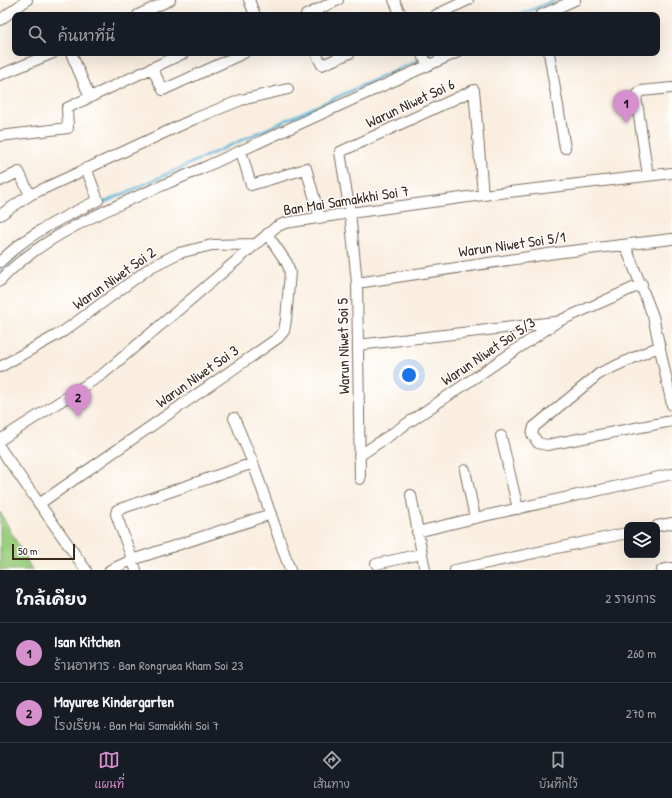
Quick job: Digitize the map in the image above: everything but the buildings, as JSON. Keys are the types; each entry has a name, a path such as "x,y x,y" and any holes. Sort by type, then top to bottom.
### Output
{"street":[{"path":"0,20 27,0"},
{"path":"144,12 170,0"},
{"path":"249,0 254,12"},
{"path":"312,12 338,0"},
{"path":"394,0 400,12"},
{"path":"442,12 468,0"},
{"path":"548,12 575,0"},
{"path":"0,75 46,56"},
{"path":"72,56 90,97"},
{"path":"0,136 68,128 67,108 178,56"},
{"path":"152,68 163,90 237,56"},
{"path":"318,56 322,65 343,56"},
{"path":"423,56 428,65"},
{"path":"0,281 26,257 64,233 102,213 449,56"},
{"path":"550,56 565,148"},
{"path":"648,176 637,94 641,91 672,88"},
{"path":"0,215 30,194 241,100 288,89"},
{"name":"Warun Niwet Soi 6","path":"350,213 340,152 474,90 483,195"},
{"path":"241,151 251,185 304,169 320,218"},
{"path":"0,262 19,244 36,233 98,200 86,168"},
{"path":"0,181 19,172 30,194"},
{"name":"Ban Mai Samakkhi Soi 7","path":"0,440 104,374 255,244 276,227 285,223 483,195 672,173"},
{"name":"Warun Niwet Soi 5","path":"350,213 357,283 360,479"},
{"name":"Warun Niwet Soi 3","path":"39,504 278,338 284,330 286,320 290,272 287,263 267,234"},
{"name":"Warun Niwet Soi 5/1","path":"357,283 555,253 672,239"},
{"name":"Warun Niwet Soi 2","path":"0,367 64,331 152,267 179,253 212,245 255,244"},
{"path":"625,245 654,316 672,405"},
{"name":"Warun Niwet Soi 5/3","path":"359,456 558,322 642,284"},
{"path":"358,346 558,322"},
{"path":"660,346 600,373 534,426 532,434 538,443 547,445 672,421"},
{"path":"234,418 253,463 290,570"},
{"path":"501,436 518,509"},
{"path":"0,448 86,570"},
{"path":"136,570 116,512 253,463"},
{"path":"465,470 474,518"},
{"path":"417,532 672,474"},
{"path":"411,495 425,570"},
{"path":"110,570 132,560 271,514"},
{"path":"660,525 672,523"},
{"path":"455,570 624,534"},
{"path":"376,564 421,554"},
{"path":"662,570 672,568"}],"green space":[{"path":"0,512 32,570 0,570"}],"waterway":[{"path":"527,12 555,0"},
{"path":"92,208 421,59"},
{"path":"0,271 35,240 79,215"}],"place":[{"name":"Isan Kitchen","path":"626,123"},
{"name":"Mayuree Kindergarten","path":"78,417"}]}
